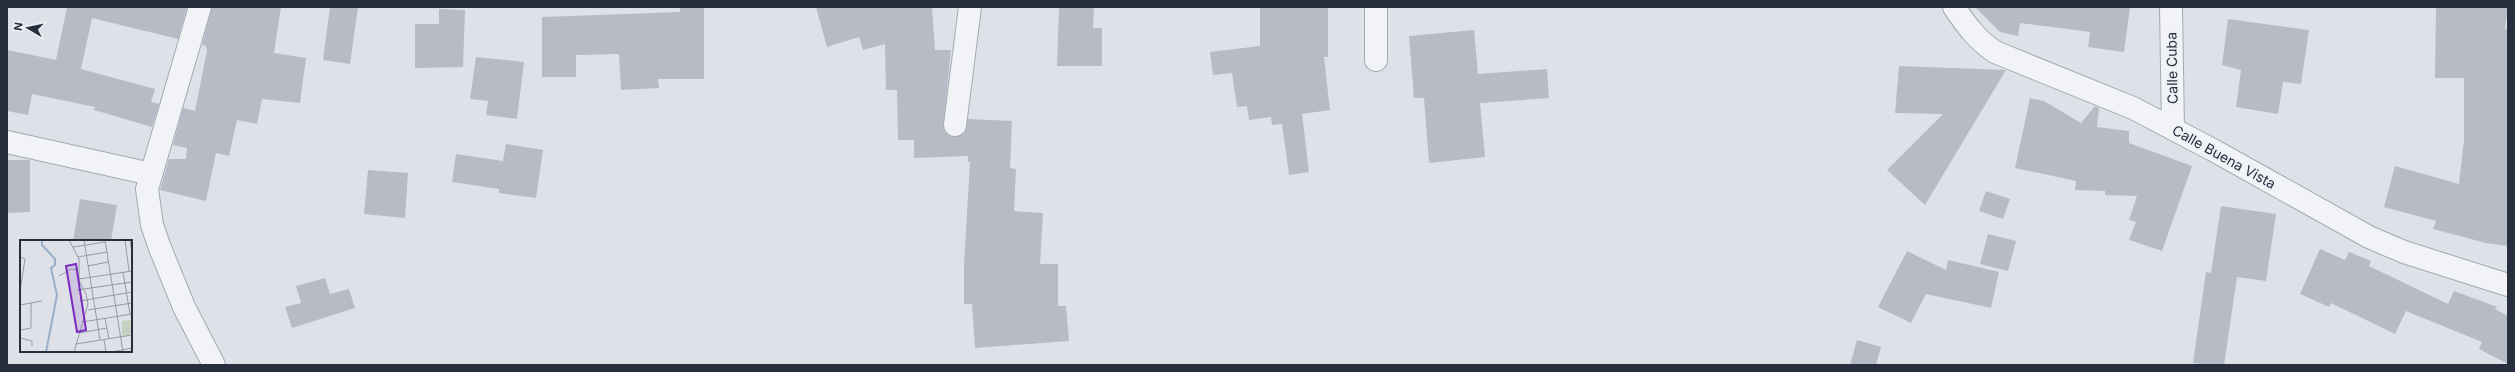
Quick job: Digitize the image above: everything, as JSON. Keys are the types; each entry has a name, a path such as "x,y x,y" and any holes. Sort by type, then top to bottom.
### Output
{"street":[{"path":"200,7 147,189 152,225 184,307 214,365"},
{"path":"955,125 970,7"},
{"path":"1376,7 1376,60"},
{"name":"Calle Buena Vista","path":"1954,7 1967,27 1981,42 1995,52 2133,108 2173,128 2369,237 2404,252 2508,285"},
{"name":"Calle Cuba","path":"2171,7 2173,128"},
{"path":"7,142 151,174"}],"building":[{"path":"67,7 187,7 178,39 92,18 81,69 155,89 151,102 159,104 152,127 94,110 95,107 32,94 28,115 7,111 7,50 56,60"},
{"path":"212,7 281,7 274,53 306,58 300,103 262,99 257,124 237,120 229,156 216,153 206,201 160,190 169,159 186,159 187,148 173,145 183,108 195,111 207,50 206,46 202,45"},
{"path":"330,7 358,7 350,64 323,60"},
{"path":"680,7 704,7 704,79 658,79 659,88 621,90 619,54 576,55 576,77 542,77 542,17 680,12"},
{"path":"816,7 932,7 935,50 951,50 943,129 948,135 954,137 965,133 968,119 1012,121 1010,168 1016,169 1014,211 1043,213 1040,264 1058,264 1058,306 1066,306 1069,341 975,348 972,304 964,304 964,265 970,162 968,162 968,156 914,158 914,140 898,140 897,90 886,90 885,44 863,50 859,37 827,47"},
{"path":"1059,7 1094,7 1093,28 1102,28 1102,66 1057,66"},
{"path":"1260,7 1328,8 1328,57 1324,57 1330,110 1302,114 1309,172 1289,175 1282,124 1272,125 1271,117 1249,120 1247,106 1237,107 1232,73 1213,75 1210,52 1260,46"},
{"path":"1975,7 2130,7 2124,52 2088,47 2090,32 2020,23 2018,36 2000,32"},
{"path":"2436,7 2508,7 2505,29 2508,29 2508,246 2486,243 2433,229 2436,221 2384,207 2395,166 2459,184 2464,140 2464,78 2435,78"},
{"path":"439,9 465,10 463,67 415,68 415,24 439,24"},
{"path":"2228,19 2309,30 2301,84 2283,82 2278,114 2236,107 2241,70 2222,65"},
{"path":"1474,30 1478,74 1547,69 1549,98 1480,103 1485,157 1429,163 1424,98 1414,98 1409,36"},
{"path":"476,57 524,62 517,119 486,115 488,101 470,99"},
{"path":"1899,66 2006,70 1925,205 1887,170 1943,114 1895,113"},
{"path":"2030,98 2044,101 2081,123 2095,106 2099,108 2097,127 2129,131 2129,143 2192,166 2162,251 2129,240 2136,222 2129,220 2137,196 2105,195 2105,191 2075,190 2076,181 2015,168"},
{"path":"506,144 543,150 536,198 499,193 499,189 452,182 456,154 503,161"},
{"path":"7,160 30,160 30,212 7,213"},
{"path":"368,170 408,173 405,218 364,214"},
{"path":"1986,191 2010,199 2003,219 1979,211"},
{"path":"80,199 117,205 111,240 73,240"},
{"path":"2221,206 2276,214 2266,281 2237,277 2224,365 2193,363 2206,272 2211,273"},
{"path":"1988,234 2016,241 2008,271 1980,264"},
{"path":"2320,249 2345,260 2349,252 2371,261 2369,266 2448,304 2454,291 2497,307 2495,309 2508,316 2508,364 2479,349 2482,342 2406,311 2395,334 2331,303 2329,307 2300,294"},
{"path":"1907,251 1946,270 1948,260 1999,272 1991,308 1926,294 1911,323 1878,307"},
{"path":"325,278 330,294 349,289 355,308 292,328 285,307 301,303 296,286"},
{"path":"1857,340 1881,347 1876,365 1850,365"}]}
